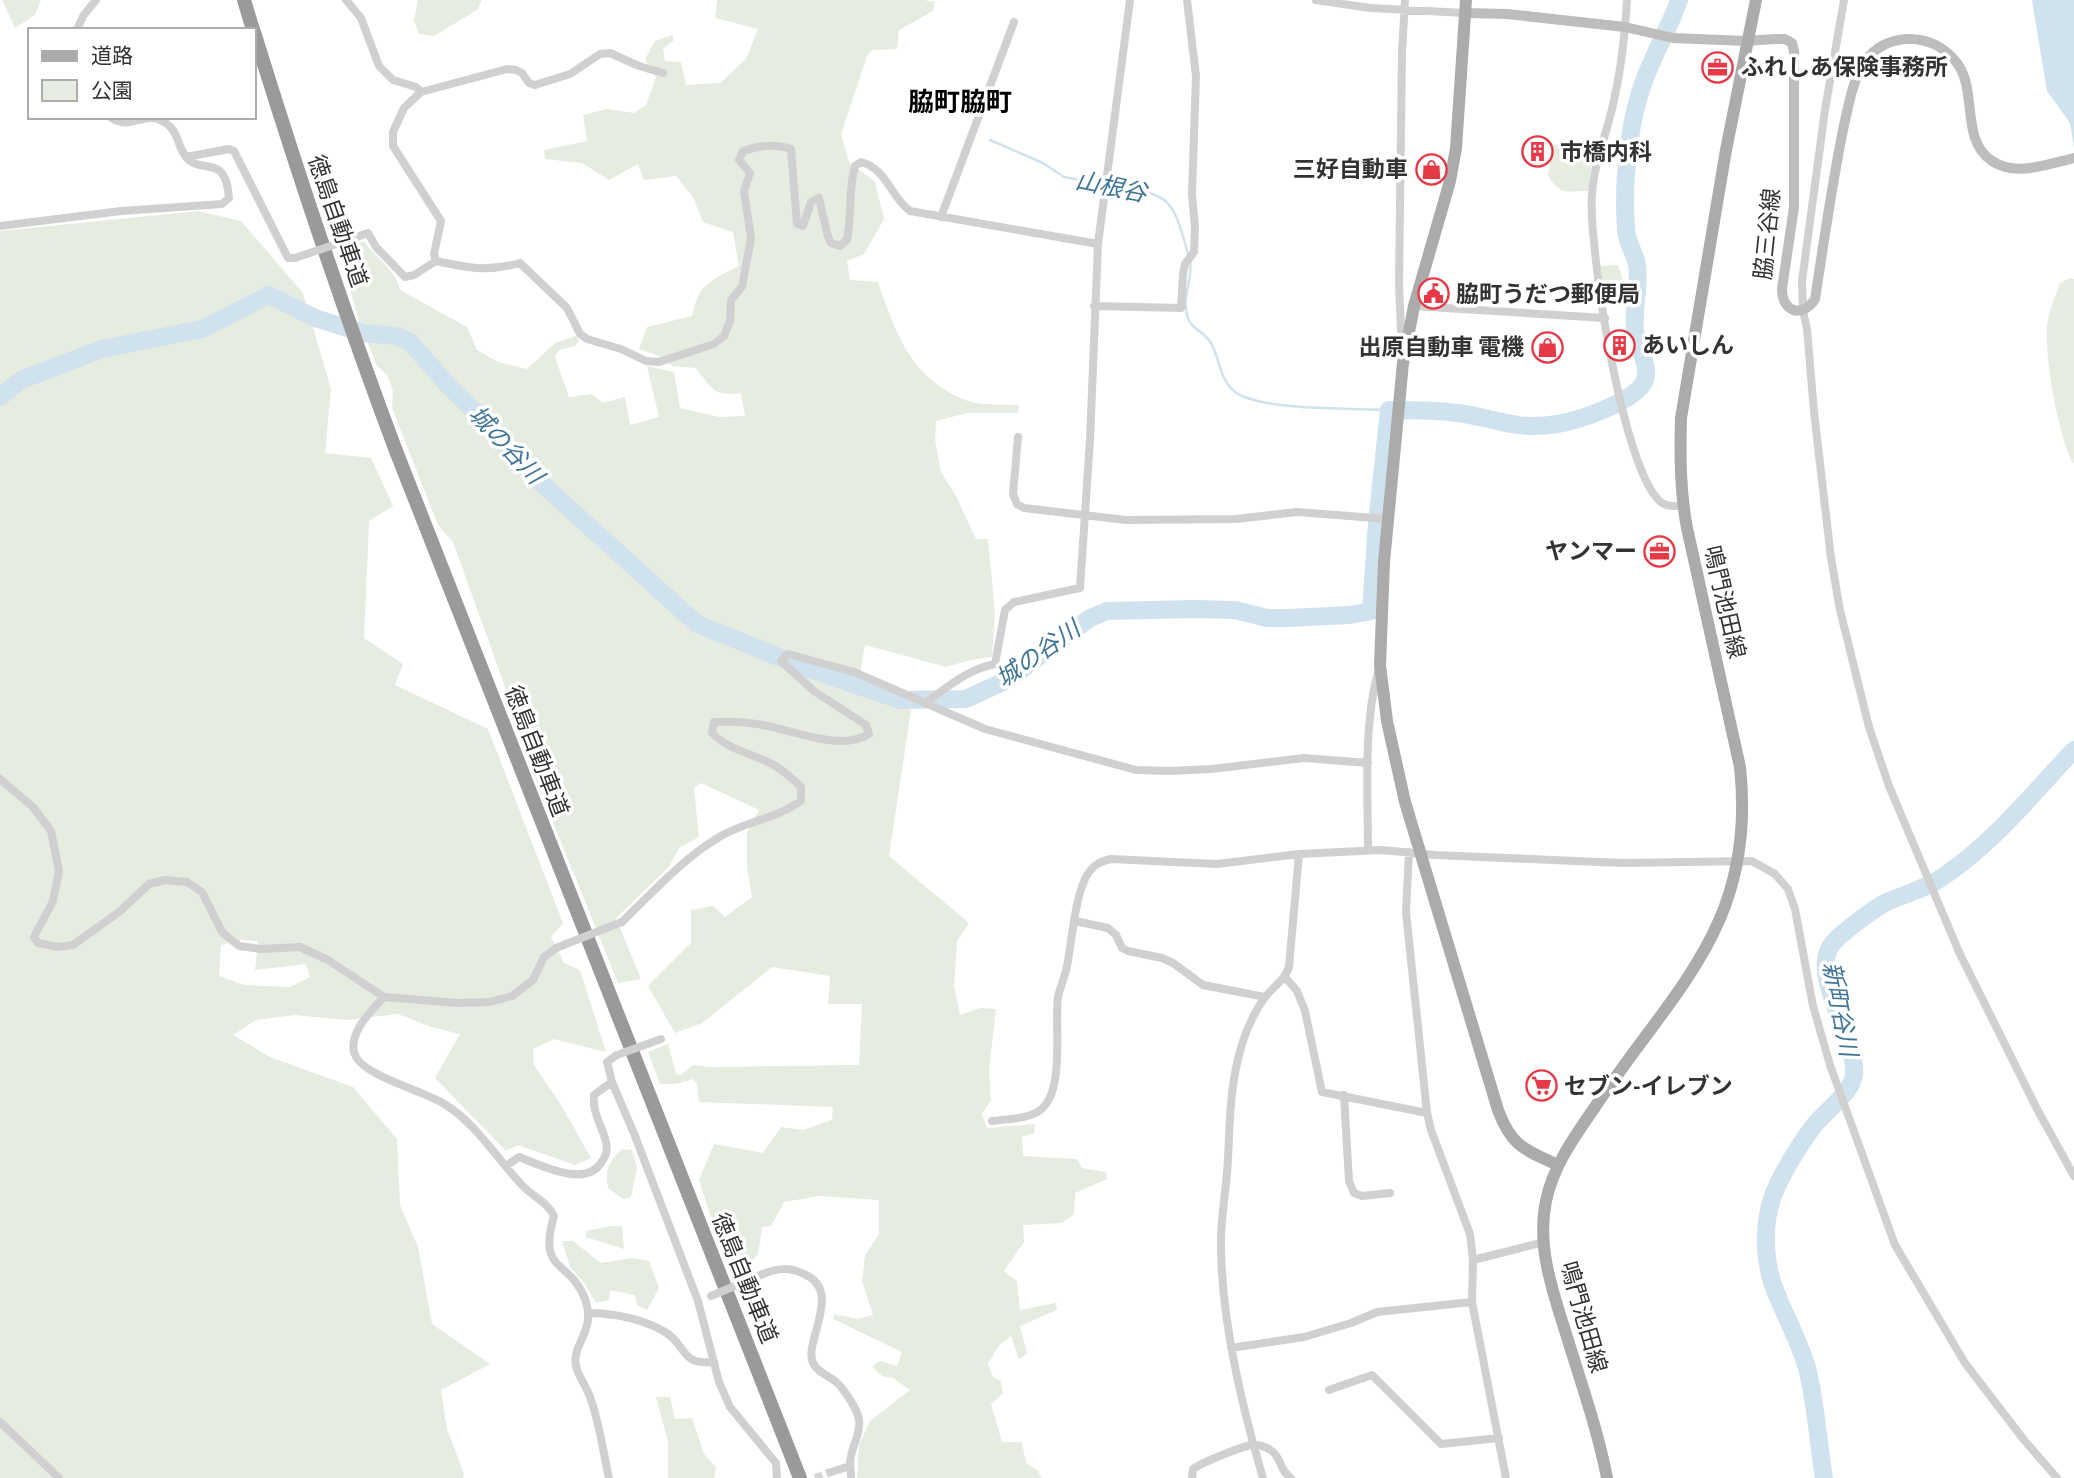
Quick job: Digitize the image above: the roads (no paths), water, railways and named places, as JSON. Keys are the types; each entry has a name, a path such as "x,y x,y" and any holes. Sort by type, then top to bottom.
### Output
{"highway":[{"name":"徳島自動車道","path":"244,0 252,28"},
{"name":"徳島自動車道","path":"256,40 339,296 396,451 800,1478"}],"main road":[{"name":"鳴門池田線","path":"1606,1478 1592,1420 1548,1275 1544,1242 1546,1200 1558,1165 1600,1099 1710,943 1724,912 1739,860 1743,799 1740,768 1682,506 1680,455 1681,418 1723,163 1756,0"},
{"name":"脇三谷線","path":"1466,6 1507,14 1625,27 1673,37 1746,41 1786,39 1792,43 1794,207 1782,299 1788,307 1802,311"},
{"path":"1466,6 1458,126 1452,170 1409,331 1388,519 1380,665 1395,766 1415,852 1505,1127 1512,1139 1558,1165"},
{"path":"1802,311 1815,299 1834,170 1858,75 1866,60 1880,46 1897,40 1917,38 1934,43 1959,65 1965,82 1973,132 1980,149 1991,161 2007,168 2025,169 2071,159"}],"street":[{"path":"78,28 83,16 96,0"},
{"path":"346,0 361,18 379,66 393,79 416,87 421,92"},
{"path":"926,702 965,674 995,664 1005,610 1014,602 1080,589 1098,244 1130,0"},
{"path":"1094,306 1181,308 1183,274 1185,264 1194,252 1195,228 1192,194 1196,76 1187,0"},
{"path":"1316,0 1466,6"},
{"path":"1627,0 1615,96 1594,173 1591,226 1621,406 1651,490 1662,503 1682,506"},
{"path":"1844,0 1825,110 1802,281 1802,311 1807,329 1831,558 1840,610 1869,727 1889,786 1938,905 1998,1031 2074,1176"},
{"path":"1404,5 1399,284 1401,330 1409,331"},
{"path":"941,217 1014,22"},
{"path":"436,261 434,254 441,222 393,146 393,132 404,108 421,92 507,69 516,70 535,86 570,74 600,54 610,53 663,73"},
{"path":"114,119 123,124 144,119"},
{"path":"0,226 121,211 222,204 229,198 223,174 217,168 201,167 192,163 186,156 175,130 158,119"},
{"path":"186,156 229,149 234,151 288,258 368,233 376,247 405,276 414,275 436,261 481,270 520,263 567,308 580,334 646,361 659,362 714,344 724,336 730,320 731,300 742,287 751,238 744,191 750,173 740,160 743,151 771,145 791,149 797,224 803,226 811,202 819,198 828,237 831,243 840,246 847,240 851,220 852,176 855,166 861,162 881,172 900,204 910,211 1098,244"},
{"path":"1414,306 1605,318"},
{"path":"1018,437 1013,494 1017,504 1024,508 1125,520 1236,519 1297,512 1388,519"},
{"path":"0,779 33,807 51,831 58,871 53,901 34,937 38,943 58,947 73,945 119,912 149,884 165,880 187,882 202,892 222,932 239,946 261,949 300,947 328,960 384,997 458,1003 490,1002 512,996 533,980 544,957 556,948 622,922 682,864 720,836 778,815 801,801 801,787 785,772 771,763 722,743 712,733 714,722 766,725 831,741 863,738 869,734 866,725 814,691 781,661 789,654 854,672 985,729 1136,770 1212,769 1304,758 1368,763"},
{"path":"1368,850 1368,763 1372,706 1380,665"},
{"path":"992,1121 1029,1116 1040,1111 1047,1102 1056,1075 1059,1048 1058,996 1067,968 1083,882 1098,862 1111,859 1217,864 1299,854 1368,850 1623,863 1752,861 1775,874 1788,889 1802,940 1816,1016 1878,1204 1895,1245 1965,1363 2057,1478"},
{"path":"1415,852 1406,912 1427,1113 1469,1234 1473,1260 1472,1302 1506,1478"},
{"path":"1263,1478 1231,1348 1221,1229 1228,1160 1228,1119 1234,1077 1241,1045 1265,997 1286,977 1289,967 1299,854"},
{"path":"1075,920 1108,928 1122,948 1173,963 1203,985 1265,997"},
{"path":"1286,977 1297,990 1305,1011 1318,1084 1322,1092 1427,1113"},
{"path":"384,997 359,1029 353,1045 356,1058 368,1069 444,1103 464,1118 522,1186 548,1204 554,1216 548,1237 549,1251 560,1268 577,1284 589,1313 589,1321 576,1357 576,1366 598,1421 609,1478"},
{"path":"662,1039 617,1055 607,1062 612,1082 698,1301 719,1382 730,1407 776,1463 778,1478"},
{"path":"506,1166 519,1157 562,1174 583,1173 598,1168 607,1155 607,1144 593,1108 594,1095 612,1082"},
{"path":"1344,1095 1349,1181 1354,1193 1362,1196 1390,1193"},
{"path":"1473,1260 1544,1242"},
{"path":"698,1301 777,1268 793,1269 809,1276 818,1287 822,1301 811,1355 813,1364 840,1385 855,1408 859,1420 850,1459 851,1478"},
{"path":"1231,1348 1304,1337 1377,1312 1472,1302"},
{"path":"589,1313 606,1313 649,1325 667,1333 691,1360 701,1363 714,1362"},
{"path":"1329,1390 1372,1375 1441,1444 1499,1438"},
{"path":"0,1422 59,1478"},
{"path":"1192,1478 1194,1469 1203,1462 1253,1444 1275,1453 1283,1473 1291,1478"},
{"path":"831,1472 850,1466"}],"water":[{"path":"2032,0 2074,0 2074,148 2070,123 2047,91"}],"waterway":[{"name":"城の谷川","path":"0,397 21,380 102,349 202,329 269,295 315,318 363,333 397,336 410,342 446,383 494,430 519,463 697,624 806,668 900,700 966,699 1009,679 1090,618 1107,611 1235,610 1267,618 1350,615 1371,611 1389,410 1449,412 1517,425 1542,426 1566,422 1606,409 1631,395 1645,380 1646,368 1635,329 1637,265 1626,230 1627,161 1632,126 1644,81 1679,0"},
{"name":"山根谷","path":"990,140 1043,163 1064,177 1103,184"},
{"name":"山根谷","path":"1109,185 1145,192 1165,201 1177,220 1188,254"},
{"name":"山根谷","path":"1190,261 1187,315 1191,324 1211,343 1225,380 1234,391 1263,402 1284,405 1389,410"},
{"name":"新町谷川","path":"1824,1478 1807,1368 1769,1272 1766,1233 1769,1208 1785,1169 1812,1128 1848,1089 1854,1075 1849,1043 1829,988 1827,956 1833,943 1867,915 1887,902 1935,882 1960,865 2011,818 2074,750"}],"tunnel":[{"path":"815,1478 831,1472"}],"place":[{"name":"ふれしあ保険事務所","path":"1718,67"},
{"name":"市橋内科","path":"1537,152"},
{"name":"三好自動車","path":"1431,169"},
{"name":"脇町うだつ郵便局","path":"1433,294"},
{"name":"あいしん","path":"1619,345"},
{"name":"出原自動車 電機","path":"1547,347"},
{"name":"ヤンマー","path":"1660,551"},
{"name":"セブン-イレブン","path":"1541,1086"}],"district":[{"name":"脇町脇町","path":"960,102"}]}
